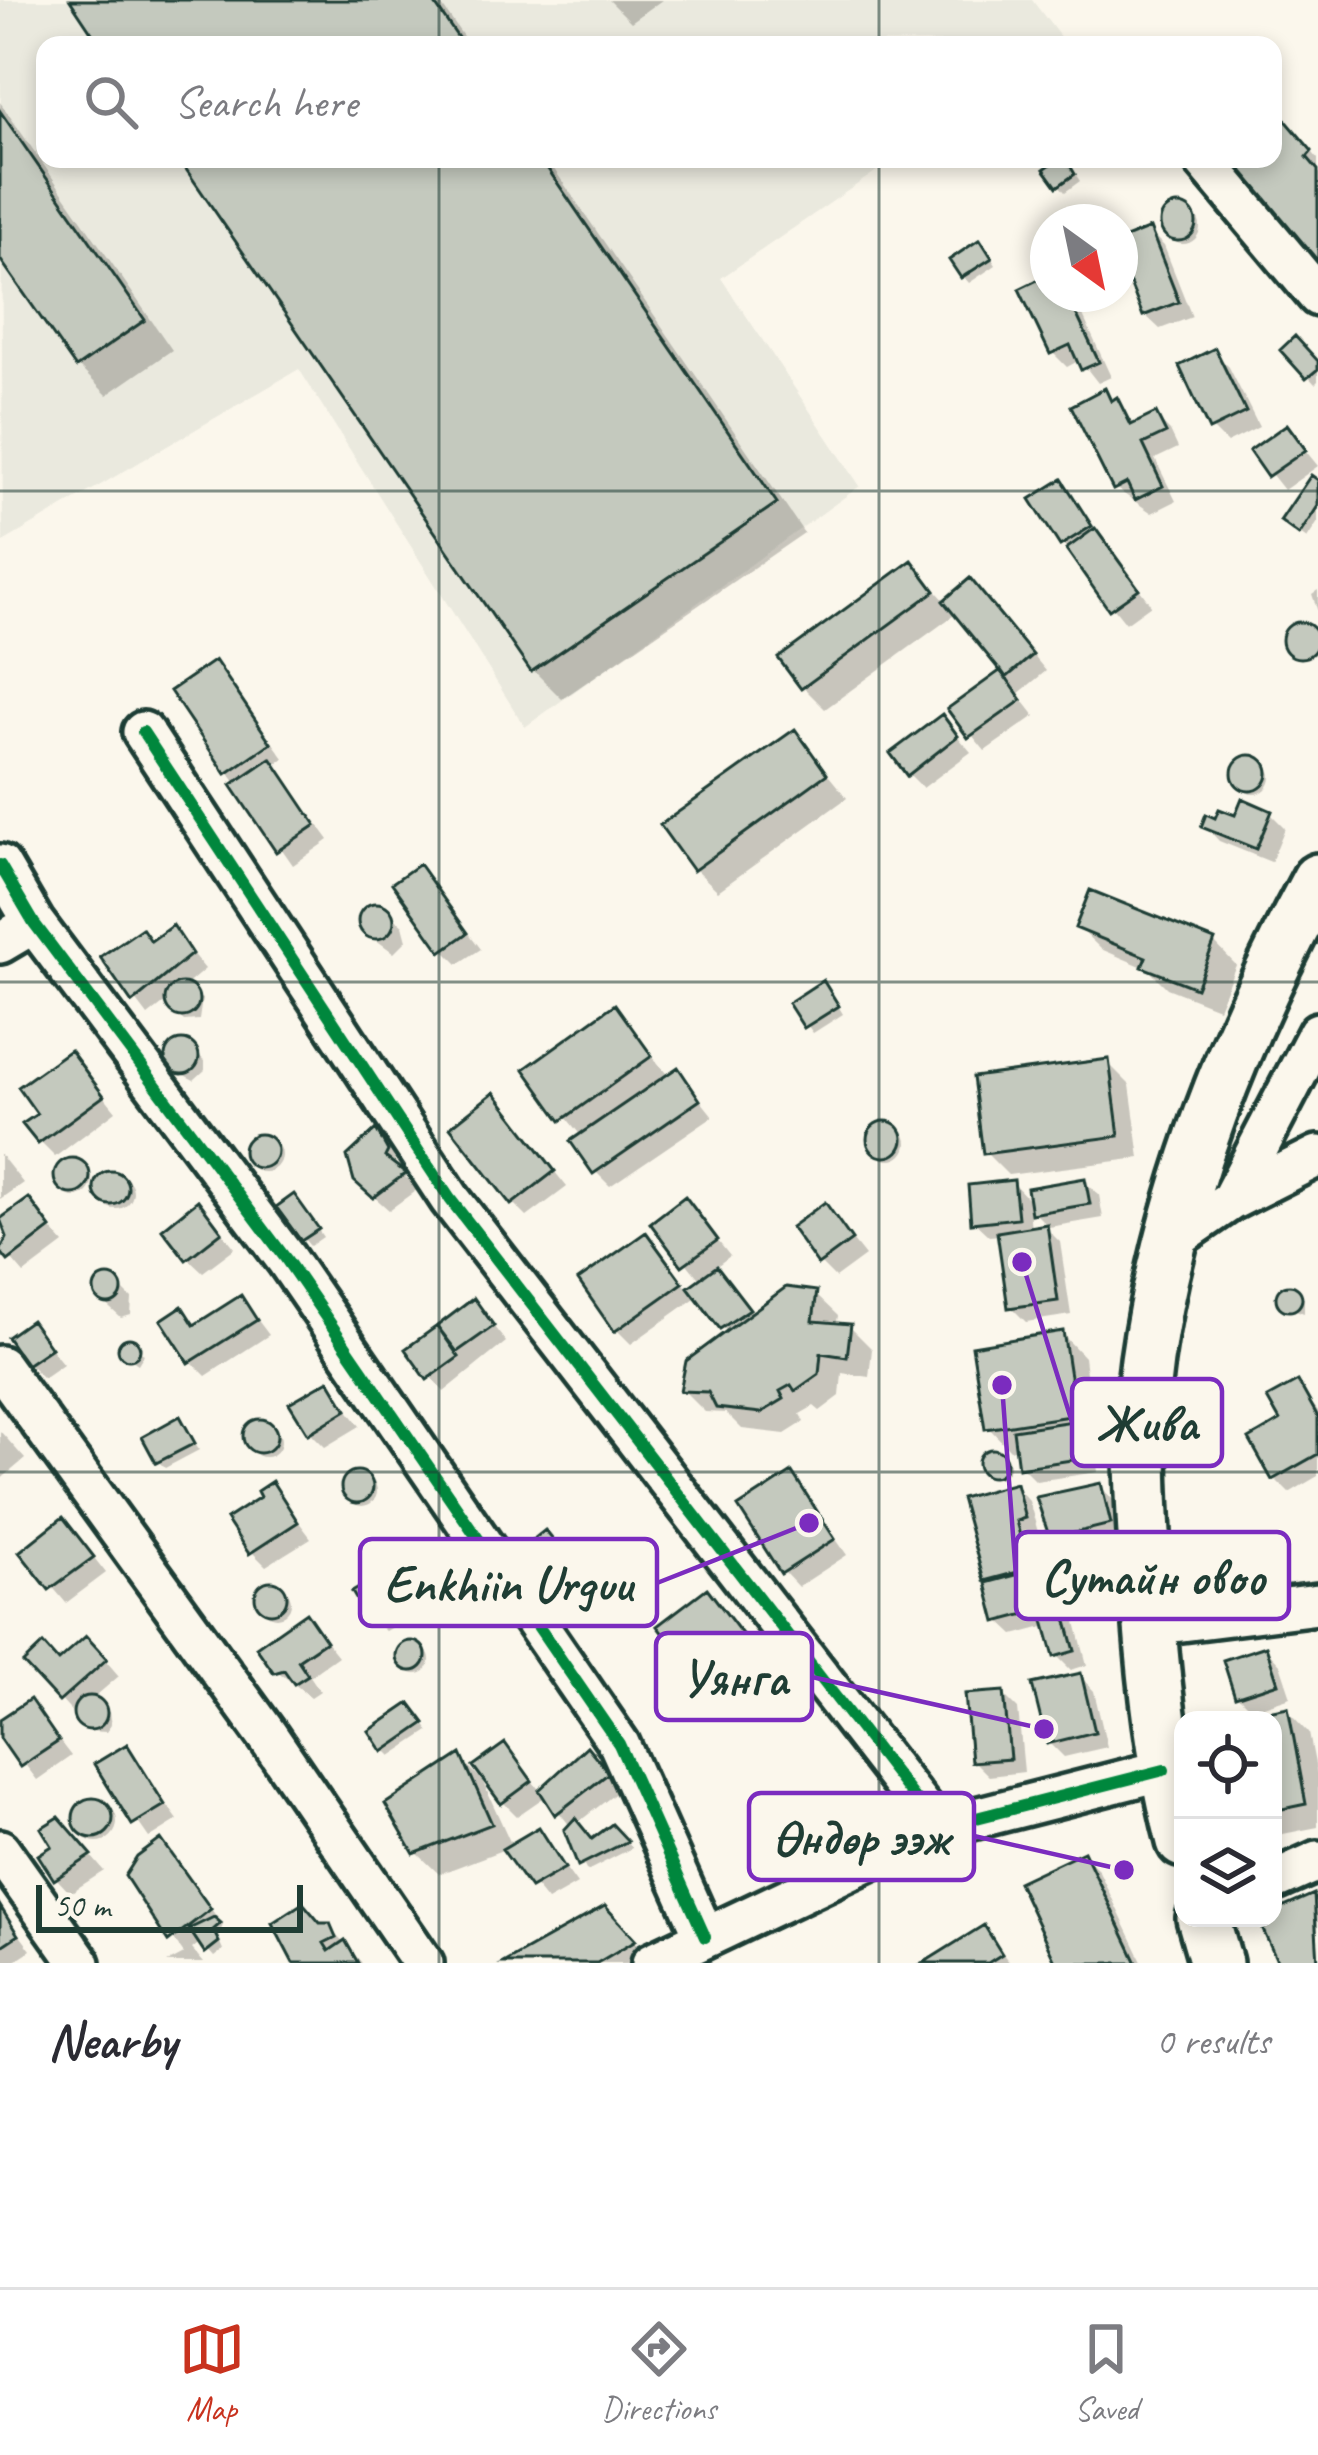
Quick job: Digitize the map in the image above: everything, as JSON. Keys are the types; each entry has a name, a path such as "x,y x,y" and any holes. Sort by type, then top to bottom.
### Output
{"main road":[{"path":"1177,1819 1164,1771 1150,1625 1141,1489 1146,1363 1170,1242 1212,1103 1318,880"},
{"path":"1206,1927 1216,1963"}],"street":[{"path":"1211,168 1318,296"},
{"path":"143,732 451,1199 937,1828"},
{"path":"0,865 34,923 286,1259 619,1744 705,1937"},
{"path":"0,943 34,923"},
{"path":"1231,1199 1318,1033"},
{"path":"1170,1242 1231,1199 1318,1156"},
{"path":"0,1366 267,1735 423,1963"},
{"path":"1150,1625 1318,1604"},
{"path":"652,1963 937,1828 1164,1771"},
{"path":"0,1850 80,1963"},
{"path":"1282,1877 1318,1861"}],"shaded area":[{"path":"0,0 1032,0 1059,36 36,36 36,168 881,168 721,278 860,486 525,727 299,369 3,542"}],"building":[{"path":"70,0 432,0 457,36 94,36"},
{"path":"0,111 145,320 76,368 0,259"},
{"path":"1282,118 1312,151 1307,157 1318,170 1318,262 1261,195 1253,202 1224,168 1282,168"},
{"path":"185,168 547,168 777,503 531,672"},
{"path":"1071,168 1075,174 1057,187 1044,169"},
{"path":"1178,205 1191,210 1196,223 1191,236 1178,241 1165,236 1160,223 1165,210"},
{"path":"1150,228 1179,302 1143,316 1138,304 1138,233"},
{"path":"980,239 992,258 961,278 949,260"},
{"path":"1030,284 1030,312 1075,312 1099,362 1081,370 1070,345 1050,354 1019,289"},
{"path":"1295,336 1318,361 1318,369 1306,379 1280,350"},
{"path":"1215,348 1246,412 1209,430 1179,366"},
{"path":"1105,388 1111,401 1117,397 1131,425 1156,413 1166,433 1143,444 1163,486 1135,500 1127,483 1113,490 1071,406"},
{"path":"1287,424 1306,450 1267,477 1249,451"},
{"path":"1311,475 1318,480 1318,506 1299,535 1280,521"},
{"path":"1062,479 1092,526 1060,546 1030,499"},
{"path":"1095,528 1139,589 1109,610 1066,549"},
{"path":"912,560 935,591 801,689 778,658"},
{"path":"970,578 1033,655 1006,678 943,601"},
{"path":"1300,622 1313,627 1318,640 1313,653 1300,658 1287,653 1282,640 1287,627"},
{"path":"215,660 271,743 226,774 170,691"},
{"path":"1001,670 1022,700 968,738 947,709"},
{"path":"942,714 958,736 907,776 890,753"},
{"path":"795,729 827,774 693,871 660,825"},
{"path":"1250,755 1263,760 1268,773 1263,786 1250,791 1237,786 1232,773 1237,760"},
{"path":"271,758 316,825 276,852 231,785"},
{"path":"1242,798 1272,811 1256,849 1201,827 1206,814 1215,818 1219,809 1235,815"},
{"path":"419,864 468,933 441,952 392,883"},
{"path":"1090,890 1215,940 1196,988 1142,967 1146,957 1075,928"},
{"path":"376,903 389,908 394,921 389,934 376,939 363,934 358,921 363,908"},
{"path":"173,925 192,954 132,1003 100,957 142,928 151,941"},
{"path":"823,980 839,1006 804,1028 788,1003"},
{"path":"182,983 194,988 199,1000 194,1012 182,1017 170,1012 165,1000 170,988"},
{"path":"615,1004 652,1056 561,1121 524,1069"},
{"path":"182,1040 194,1045 199,1057 194,1069 182,1074 170,1069 165,1057 170,1045"},
{"path":"70,1050 104,1096 38,1144 22,1124 37,1114 18,1087"},
{"path":"1109,1059 1119,1136 983,1154 973,1077"},
{"path":"678,1067 700,1100 593,1174 570,1141"},
{"path":"494,1092 555,1171 511,1205 450,1127"},
{"path":"885,1121 898,1126 903,1139 898,1152 885,1157 872,1152 867,1139 872,1126"},
{"path":"376,1129 388,1151 385,1157 406,1173 373,1198 354,1181 347,1156"},
{"path":"260,1134 272,1139 277,1151 272,1163 260,1168 248,1163 243,1151 248,1139"},
{"path":"72,1158 85,1163 90,1176 85,1189 72,1194 59,1189 54,1176 59,1163"},
{"path":"111,1171 123,1176 128,1188 123,1200 111,1205 99,1200 94,1188 99,1176"},
{"path":"1085,1178 1090,1204 1031,1214 1027,1188"},
{"path":"1014,1180 1018,1218 971,1223 968,1185"},
{"path":"294,1194 319,1229 301,1241 276,1207"},
{"path":"685,1196 718,1240 682,1266 650,1223"},
{"path":"29,1198 51,1228 8,1261 0,1251 7,1237 0,1219"},
{"path":"198,1200 222,1232 186,1260 162,1229"},
{"path":"825,1202 852,1240 818,1265 791,1227"},
{"path":"1047,1224 1058,1301 1008,1308 997,1232"},
{"path":"646,1232 683,1283 614,1332 578,1280"},
{"path":"717,1266 750,1309 720,1329 688,1287"},
{"path":"108,1276 118,1280 122,1290 118,1300 108,1304 98,1300 94,1290 98,1280"},
{"path":"1289,1285 1302,1298 1289,1311 1276,1298"},
{"path":"786,1287 817,1291 813,1321 851,1324 847,1357 821,1353 819,1374 795,1391 791,1385 780,1391 784,1399 761,1413 716,1408 708,1392 680,1391 686,1361"},
{"path":"241,1295 257,1320 189,1363 161,1320 182,1306 194,1325"},
{"path":"474,1298 494,1326 457,1352 437,1326"},
{"path":"31,1320 51,1348 26,1365 7,1337"},
{"path":"437,1326 459,1357 427,1380 405,1349"},
{"path":"1063,1331 1076,1415 985,1429 972,1346"},
{"path":"129,1338 140,1349 129,1360 118,1349"},
{"path":"329,1380 347,1410 308,1434 289,1403"},
{"path":"1298,1381 1318,1417 1318,1454 1272,1480 1249,1439 1280,1421 1267,1398"},
{"path":"180,1416 195,1443 156,1463 142,1437"},
{"path":"260,1419 272,1424 277,1436 272,1448 260,1453 248,1448 243,1436 248,1424"},
{"path":"1079,1420 1085,1458 1018,1468 1013,1430"},
{"path":"992,1449 1002,1453 1006,1463 1002,1473 992,1477 982,1473 978,1463 982,1453"},
{"path":"357,1471 368,1476 373,1487 368,1498 357,1503 346,1498 341,1487 346,1476"},
{"path":"792,1472 835,1539 781,1574 738,1507"},
{"path":"272,1481 298,1522 249,1554 226,1519 260,1497 257,1491"},
{"path":"1016,1483 1025,1518 1016,1521 1029,1569 984,1581 961,1498"},
{"path":"1101,1483 1111,1524 1050,1539 1036,1497"},
{"path":"63,1517 94,1557 49,1590 19,1552"},
{"path":"545,1530 568,1559 538,1583 515,1554"},
{"path":"1068,1561 1079,1602 1063,1607 1075,1651 1054,1657 1041,1610 996,1622 986,1583"},
{"path":"401,1564 411,1580 396,1589 402,1599 368,1619 352,1592"},
{"path":"271,1581 282,1586 287,1597 282,1608 271,1613 260,1608 255,1597 260,1586"},
{"path":"707,1588 742,1634 692,1672 657,1626"},
{"path":"306,1612 326,1641 298,1660 308,1675 294,1684 284,1670 274,1673 256,1647"},
{"path":"86,1636 107,1659 59,1702 23,1663 43,1644 58,1661"},
{"path":"411,1641 422,1645 426,1656 422,1667 411,1671 400,1667 396,1656 400,1645"},
{"path":"1266,1646 1278,1683 1235,1697 1223,1660"},
{"path":"1081,1673 1095,1732 1047,1744 1032,1684"},
{"path":"1004,1691 1010,1759 971,1762 965,1694"},
{"path":"90,1696 102,1701 107,1713 102,1725 90,1730 78,1725 73,1713 78,1701"},
{"path":"30,1699 59,1741 20,1767 0,1738 0,1719"},
{"path":"410,1703 425,1723 383,1752 369,1731"},
{"path":"1288,1707 1306,1804 1282,1809 1282,1711 1267,1711"},
{"path":"505,1743 532,1781 501,1804 473,1766"},
{"path":"127,1744 165,1805 132,1825 94,1764"},
{"path":"587,1746 609,1773 555,1815 539,1790"},
{"path":"461,1754 492,1824 414,1854 385,1804"},
{"path":"93,1798 107,1804 113,1818 107,1832 93,1838 79,1832 73,1818 79,1804"},
{"path":"59,1817 92,1855 54,1880 38,1855 52,1846 41,1828"},
{"path":"575,1818 592,1839 612,1824 628,1841 578,1866 564,1830"},
{"path":"539,1827 565,1868 530,1888 502,1849"},
{"path":"161,1839 211,1909 168,1942 125,1876 137,1857"},
{"path":"1084,1851 1137,1963 1056,1963 1018,1882"},
{"path":"1314,1894 1318,1963 1278,1963 1262,1927 1282,1927 1282,1908"},
{"path":"303,1903 320,1923 330,1923 336,1937 324,1943 329,1951 345,1940 358,1963 293,1963 272,1923"},
{"path":"0,1906 18,1935 0,1947"},
{"path":"605,1906 636,1940 597,1963 503,1963"},
{"path":"214,1917 221,1923 213,1930 219,1942 205,1953 189,1929"},
{"path":"984,1925 1002,1954 988,1963 923,1963"}],"cycle path":[{"path":"143,732 450,1199 937,1828 1164,1770"},
{"path":"0,865 34,923 286,1259 619,1744 705,1937"}],"place":[{"name":"Жива","path":"1022,1262"},
{"name":"Сутайн овоо","path":"1002,1385"},
{"name":"Enkhiin Urguu","path":"809,1523"},
{"name":"Уянга","path":"1044,1729"},
{"name":"Өндөр ээж","path":"1124,1870"}]}
